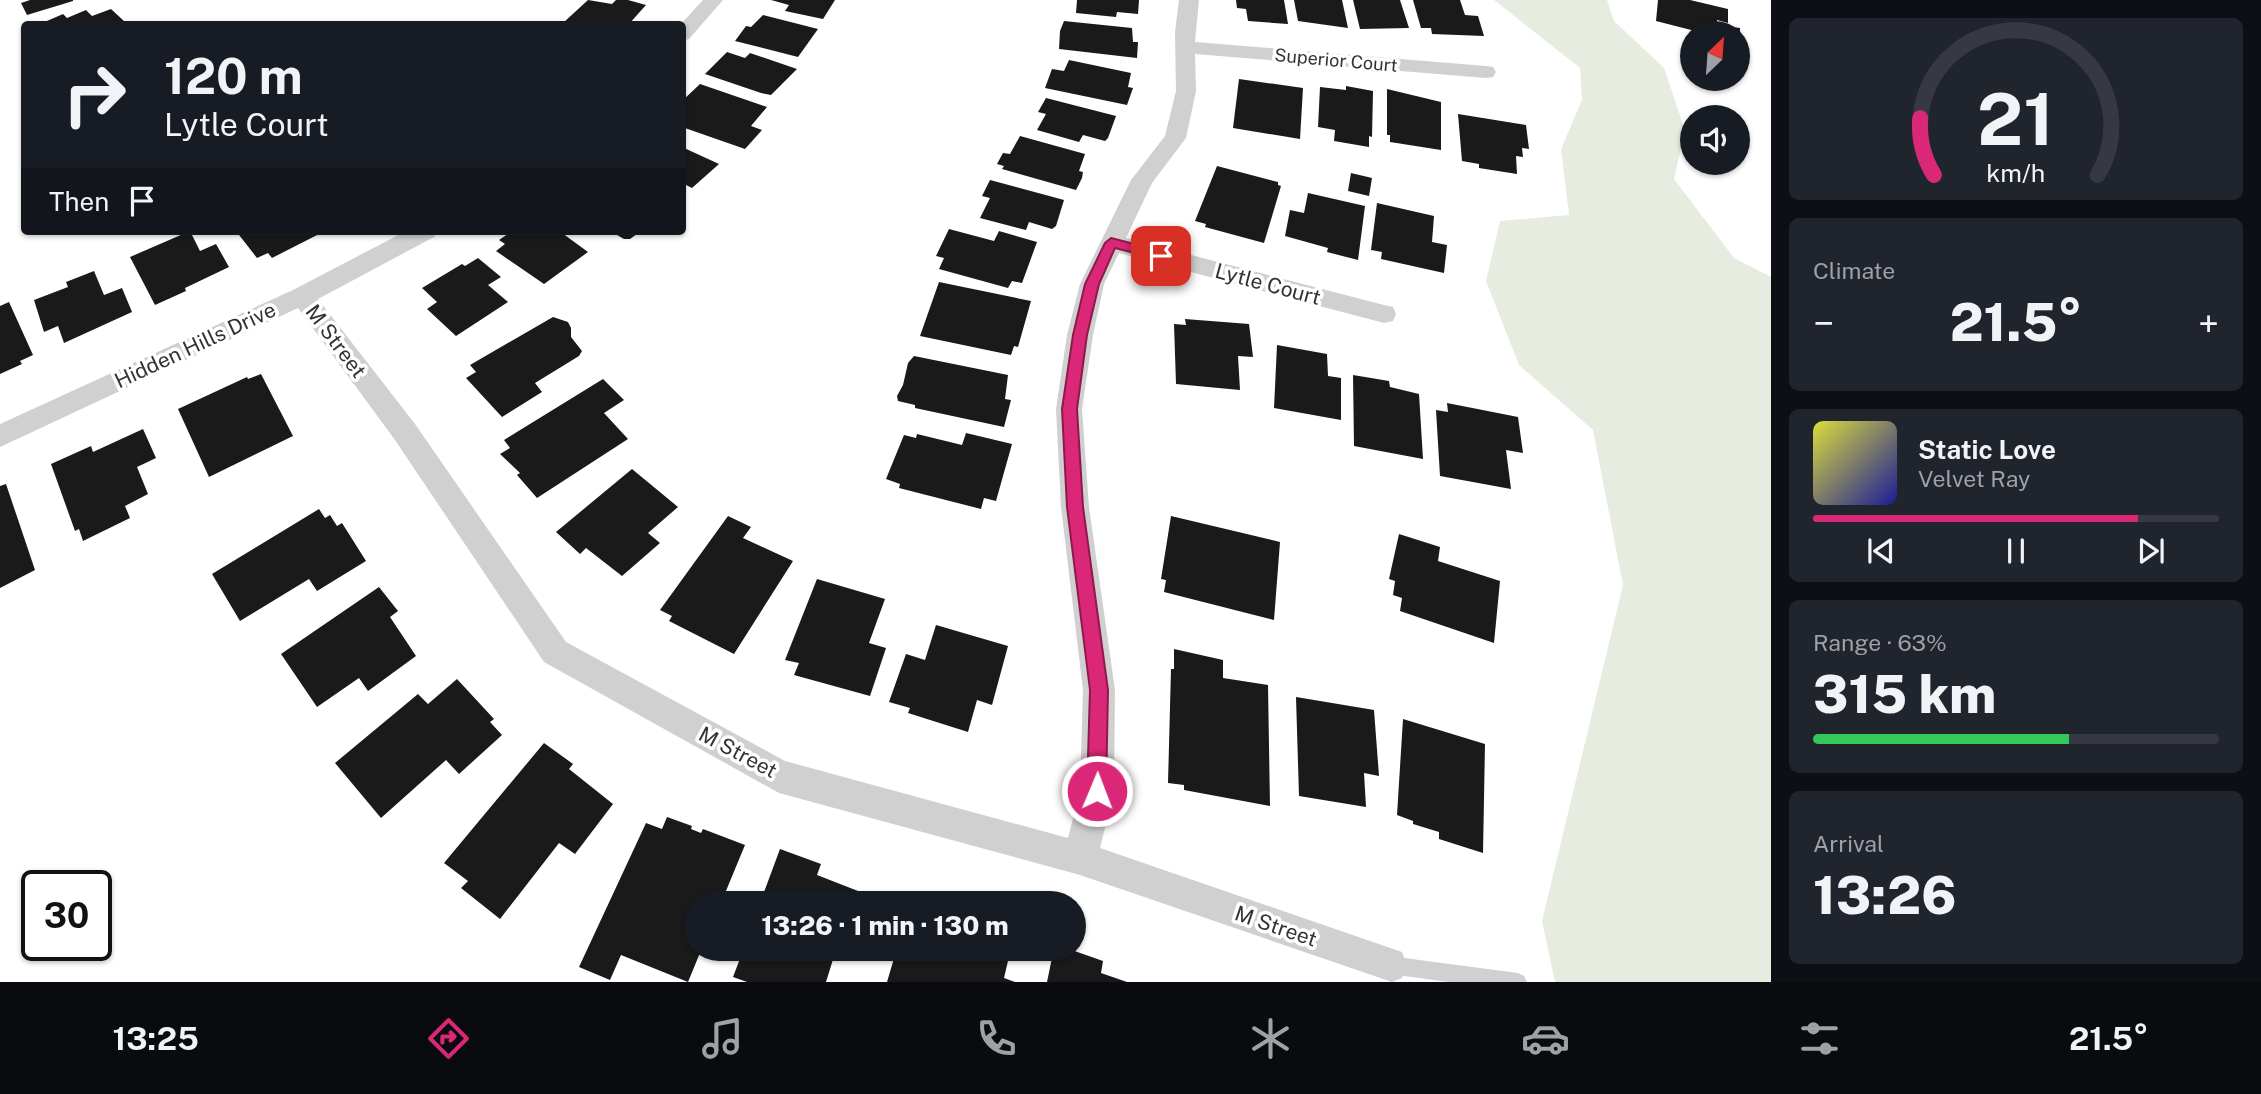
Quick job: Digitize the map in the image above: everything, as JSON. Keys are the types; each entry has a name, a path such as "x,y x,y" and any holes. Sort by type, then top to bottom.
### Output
{"street":[{"path":"686,30 713,0"},
{"path":"1080,858 1097,791 1099,690 1075,507 1069,409 1080,335 1092,284 1142,180 1175,138 1186,90 1185,47 1189,0"},
{"name":"Superior Court","path":"1185,47 1486,72"},
{"name":"Hidden Hills Drive","path":"0,436 302,296 418,235"},
{"name":"Lytle Court","path":"1111,243 1384,314"},
{"name":"M Street","path":"302,296 405,432 555,652 779,776 1080,858 1389,965"}],"lane":[{"path":"1389,965 1518,982"}],"shaded area":[{"path":"1494,0 1607,0 1614,21 1664,68 1680,115 1680,152 1674,179 1734,258 1771,277 1771,982 1555,982 1542,921 1623,585 1593,430 1519,365 1486,281 1500,221 1569,215 1561,149 1582,100 1580,68"}],"building":[{"path":"30,0 73,1 27,15 21,3"},
{"path":"588,0 612,4 616,0 628,0 646,5 632,21 565,21"},
{"path":"771,0 835,0 823,19 785,11 789,5"},
{"path":"1077,0 1139,0 1138,14 1117,12 1116,17 1076,13"},
{"path":"1236,0 1284,0 1288,24 1248,21 1246,9 1237,8"},
{"path":"1294,0 1342,0 1348,28 1298,21"},
{"path":"1353,0 1400,0 1409,28 1360,29"},
{"path":"1413,0 1460,0 1465,15 1478,16 1484,36 1432,34 1431,28 1421,28"},
{"path":"1658,0 1690,0 1728,9 1728,21 1680,21 1680,27 1656,21"},
{"path":"111,9 124,21 47,21 63,14 67,18 86,10 92,16"},
{"path":"763,15 818,29 798,57 735,41 746,26 751,27"},
{"path":"1064,21 1132,28 1133,42 1138,42 1137,58 1059,49 1060,31"},
{"path":"727,52 745,58 750,53 797,69 771,95 761,93 705,74"},
{"path":"1069,60 1131,73 1128,87 1133,88 1127,105 1045,88 1052,69 1064,71"},
{"path":"1239,79 1303,88 1300,139 1233,128"},
{"path":"700,84 767,107 751,126 762,130 745,149 686,128 686,97"},
{"path":"1346,86 1373,91 1372,137 1369,136 1369,147 1334,141 1335,130 1318,127 1320,87 1346,90"},
{"path":"1387,89 1441,102 1441,150 1390,142 1390,135 1387,135"},
{"path":"1046,98 1116,116 1108,138 1105,141 1083,135 1079,142 1037,130 1046,114 1038,112"},
{"path":"1458,114 1526,125 1529,149 1522,148 1523,157 1516,156 1517,174 1479,168 1479,164 1462,161"},
{"path":"1020,136 1085,154 1079,171 1083,172 1082,178 1076,190 1002,169 1004,166 997,164 1003,153 1010,154"},
{"path":"686,149 719,164 692,188 686,185"},
{"path":"1217,166 1278,182 1281,186 1264,243 1205,227 1206,224 1195,221"},
{"path":"1351,173 1372,178 1369,196 1348,191"},
{"path":"990,180 1064,200 1056,226 1052,229 1029,222 1026,230 980,218 990,198 982,196"},
{"path":"1308,193 1365,206 1358,260 1285,236 1290,210 1304,213"},
{"path":"1377,203 1434,216 1432,242 1447,245 1444,273 1381,259 1382,252 1371,250"},
{"path":"949,229 994,241 999,231 1037,242 1022,283 1012,281 1008,288 939,269 944,258 936,256"},
{"path":"181,235 192,235 200,251 216,244 229,267 155,305 130,257"},
{"path":"239,235 317,235 272,258 268,253 257,258"},
{"path":"506,235 565,235 588,252 544,284 496,251 505,244 499,240"},
{"path":"617,235 636,235 630,239"},
{"path":"478,258 501,277 488,285 508,302 456,336 427,309 437,302 422,288 462,264 465,266"},
{"path":"94,271 104,295 122,288 132,312 64,343 58,326 44,332 34,300 68,287 66,282"},
{"path":"939,282 1031,301 1018,347 1014,346 1011,355 920,336"},
{"path":"9,302 33,355 20,361 22,364 0,374 0,306"},
{"path":"553,317 568,322 571,337 582,351 579,356 535,383 542,392 502,417 466,378 476,372 470,365"},
{"path":"1185,319 1249,324 1253,357 1238,356 1240,390 1176,384 1174,324 1186,325"},
{"path":"1277,345 1327,354 1328,376 1341,378 1341,420 1274,408"},
{"path":"914,356 1008,375 1005,399 1011,400 1004,427 915,408 915,405 898,401 897,396 903,385 908,363"},
{"path":"261,374 293,436 209,477 178,409 247,377 248,379"},
{"path":"1353,375 1389,381 1390,387 1419,394 1423,459 1354,446"},
{"path":"603,379 624,400 604,413 628,439 537,498 517,475 520,473 500,454 510,448 504,440"},
{"path":"1447,403 1518,417 1523,453 1506,450 1511,489 1440,476 1436,410 1448,412"},
{"path":"143,429 156,458 137,467 148,494 125,506 130,518 83,541 79,529 75,531 51,464 91,446 93,452"},
{"path":"966,433 1012,444 996,501 984,498 981,509 899,488 900,484 886,479 904,435 916,438 917,434 962,445"},
{"path":"632,469 678,507 648,533 660,543 622,576 586,548 580,554 556,532"},
{"path":"6,484 35,570 0,588 0,486"},
{"path":"319,509 325,518 330,515 337,526 342,523 366,561 317,591 309,579 240,621 212,574"},
{"path":"728,516 751,527 743,538 793,561 734,654 669,621 672,616 660,610"},
{"path":"1171,516 1280,542 1274,620 1164,592 1166,580 1161,579"},
{"path":"1399,534 1440,547 1438,561 1500,581 1494,643 1400,611 1402,598 1393,595 1395,581 1389,579"},
{"path":"817,579 885,599 869,643 886,648 870,696 794,675 799,663 785,660"},
{"path":"379,587 398,611 390,617 416,656 368,691 359,678 317,707 281,654"},
{"path":"936,625 1008,646 992,705 977,700 968,732 908,713 910,708 889,702 906,654 925,660"},
{"path":"1174,649 1223,660 1223,678 1268,685 1270,806 1184,790 1184,785 1168,783 1171,669 1174,669"},
{"path":"457,679 494,719 490,722 502,735 459,774 446,760 381,818 335,763 418,694 428,704"},
{"path":"1296,697 1374,710 1379,776 1364,773 1366,807 1299,796"},
{"path":"1403,719 1485,744 1483,853 1439,839 1439,832 1413,824 1413,821 1397,815"},
{"path":"544,743 573,764 569,769 613,804 575,854 559,843 500,919 461,888 468,881 444,863"},
{"path":"667,817 692,826 691,829 701,833 703,829 745,845 726,891 684,891 684,961 697,961 688,982 621,955 610,980 579,967 646,823 662,829"},
{"path":"780,849 821,864 817,875 858,891 764,891"},
{"path":"1086,955 1103,961 1101,973 1127,982 1047,982 1051,961 1086,961"},
{"path":"739,961 833,961 826,982 747,982 733,977"},
{"path":"893,961 1008,961 1004,978 1015,982 887,982"}],"route":[{"path":"1097,791 1099,690 1075,507 1069,409 1080,335 1092,284 1111,243 1161,256"}]}
